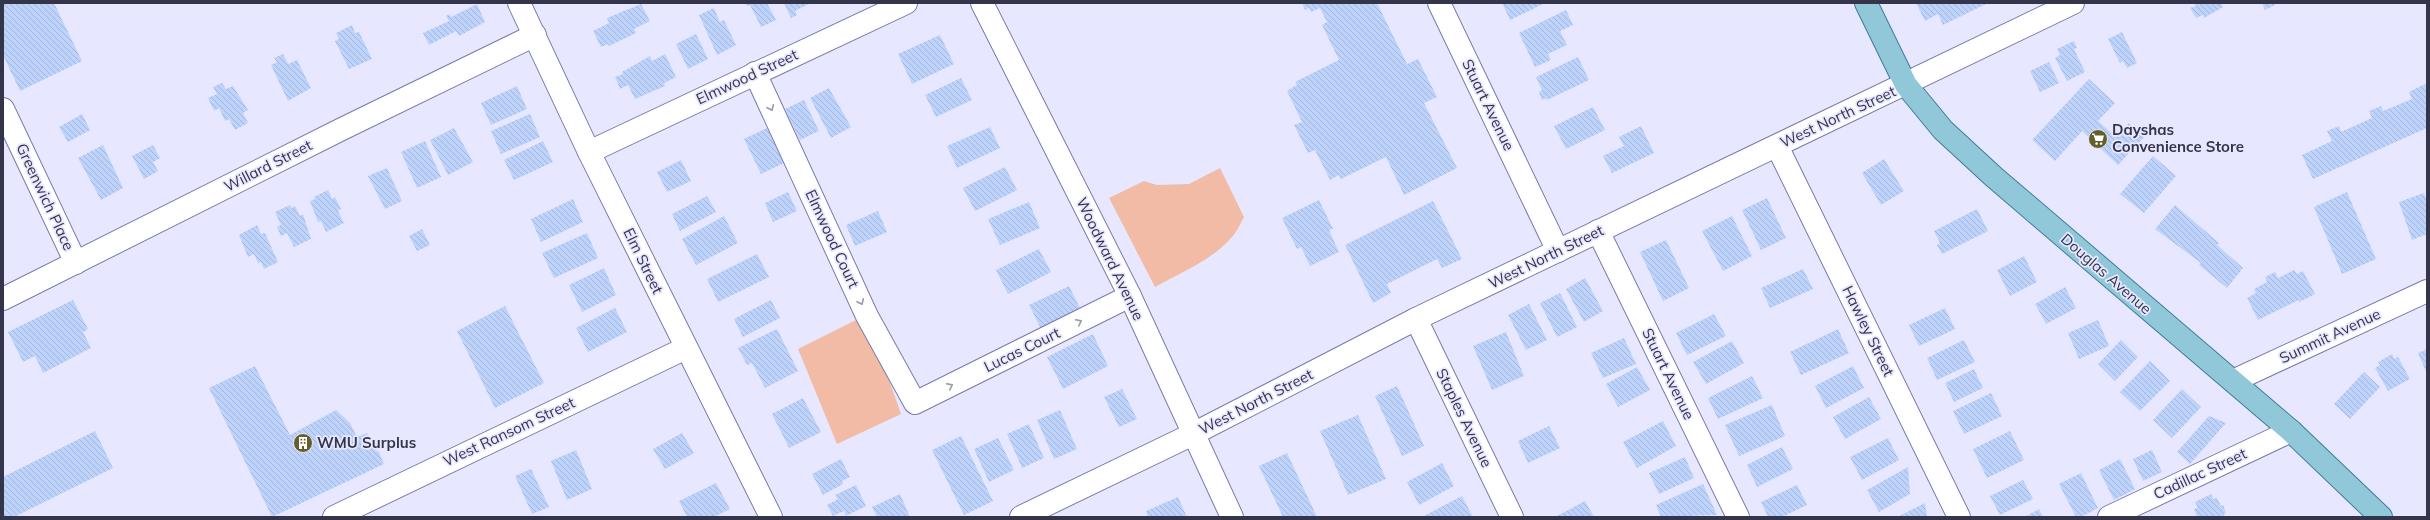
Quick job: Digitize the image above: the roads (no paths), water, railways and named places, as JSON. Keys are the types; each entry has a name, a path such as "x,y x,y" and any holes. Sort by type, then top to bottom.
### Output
{"main road":[{"name":"Douglas Avenue","path":"1866,3 1906,85 1943,130 1981,166 2291,431 2381,517"}],"street":[{"name":"Elm Street","path":"519,3 589,152 771,517"},
{"name":"Elmwood Street","path":"589,152 906,3"},
{"name":"Woodward Avenue","path":"982,3 1130,296 1232,517"},
{"name":"Stuart Avenue","path":"1439,3 1558,252"},
{"name":"West North Street","path":"1021,517 1193,434 1416,319 1906,85 2073,3"},
{"name":"Willard Street","path":"3,299 535,35"},
{"name":"Elmwood Court","path":"755,73 867,316 915,403"},
{"name":"Greenwich Place","path":"3,109 76,263"},
{"name":"Hawley Street","path":"1778,146 1958,517"},
{"name":"Stuart Avenue","path":"1598,231 1738,517"},
{"name":"Summit Avenue","path":"2233,381 2427,291"},
{"name":"Lucas Court","path":"915,403 1130,296"},
{"name":"Staples Avenue","path":"1416,319 1512,517"},
{"name":"West Ransom Street","path":"334,517 686,348"},
{"name":"Cadillac Street","path":"2109,517 2291,431"}],"place":[{"name":"Dayshas Convenience Store","path":"2098,139"},
{"name":"WMU Surplus","path":"303,443"}]}
